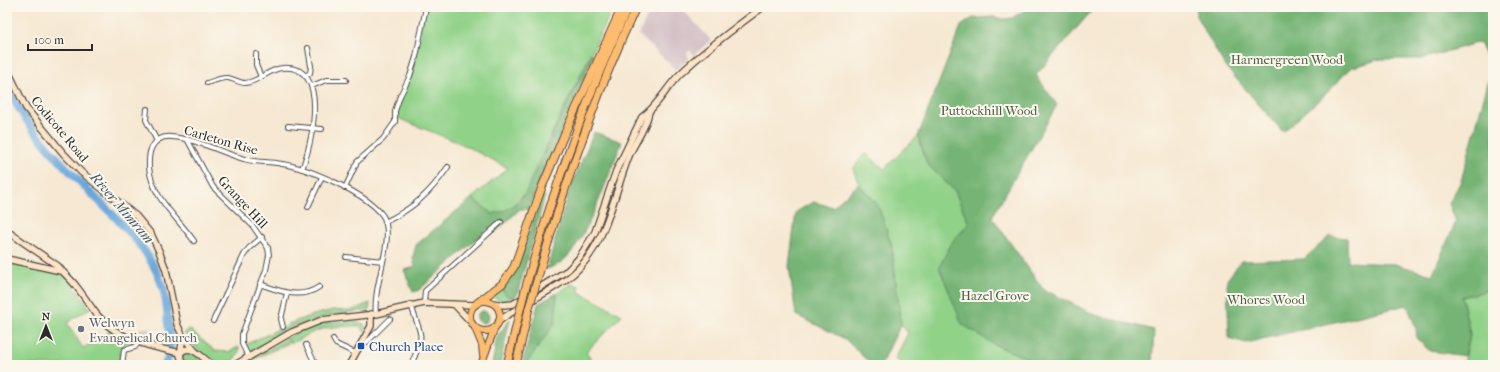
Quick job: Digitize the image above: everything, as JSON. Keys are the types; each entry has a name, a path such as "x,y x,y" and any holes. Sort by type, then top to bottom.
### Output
{"highway":[{"path":"476,304 502,284 514,267 542,187 622,7"},
{"path":"507,365 525,290 559,180 584,110 628,7"},
{"path":"516,365 529,308 577,153 636,7"}],"main road":[{"path":"235,365 292,332 311,324 327,320 373,314 424,302 455,305 476,304 483,301 504,305 512,304 562,274 579,258 595,232 623,154 642,117 649,112 677,77 696,59 763,7"},
{"name":"Codicote Road","path":"7,69 26,108 63,153 81,172 131,212 151,234 161,256 171,290 177,324 183,337 203,362 214,365"},
{"path":"475,328 484,331 497,324 560,284 585,263 602,235 629,157 648,120 649,112"},
{"path":"7,231 58,266 61,271 70,278 102,320 118,332 138,343 173,352 181,353 186,349 195,351"},
{"path":"7,259 61,271"},
{"path":"481,365 500,313 492,303"},
{"path":"471,322 470,314 476,304"},
{"path":"455,305 475,328 482,345 484,356"},
{"path":"349,365 372,323 373,314"},
{"name":"Codicote Road","path":"183,337 181,353 183,365"}],"street":[{"path":"345,188 357,162 383,139 396,118 395,111 400,96 410,76 416,57 426,7"},
{"path":"306,76 310,73 311,66 308,48"},
{"path":"256,54 256,65 261,77"},
{"path":"207,83 223,78 244,83 281,68 297,70 306,76 312,86 314,94 313,128 310,146 302,169"},
{"path":"312,86 326,80 346,80"},
{"path":"146,109 146,120 157,141 151,149 149,158 150,173 154,188 163,204 184,227 194,241"},
{"path":"288,126 322,129"},
{"name":"Carleton Rise","path":"157,141 166,137 187,139 247,160 283,164 302,169 345,188 373,206 386,222"},
{"name":"Grange Hill","path":"187,139 195,151 206,176 213,187 262,237 268,248 269,255 242,334 242,344 249,358"},
{"path":"195,151 201,143"},
{"path":"373,314 374,300 387,235 386,222 421,200 438,182 448,167"},
{"path":"308,207 322,177"},
{"path":"424,302 425,291 501,222"},
{"path":"213,321 244,255 249,248 262,237"},
{"path":"346,257 383,261"},
{"path":"260,284 287,293 301,294 319,287"},
{"path":"283,327 281,319 287,293"},
{"path":"411,304 420,327 422,338 411,365"},
{"path":"367,342 390,319"},
{"path":"367,333 372,337"},
{"path":"333,339 336,344 355,353"},
{"path":"122,365 124,350 135,347 138,343"},
{"path":"306,345 316,365"}],"shaded area":[{"path":"651,7 680,7 711,40 694,55 690,50 687,53 689,59 676,70 639,35"},
{"path":"139,328 151,328 152,341 140,339"}],"green space":[{"path":"426,7 611,7 609,16 556,125 531,179 528,190 507,211 492,214 472,198 508,168 462,144 400,119 395,111 410,76"},
{"path":"1030,7 1095,7 1036,75 1057,105 992,217 1043,289 1095,315 1154,330 1152,365 1044,365 995,345 962,324 939,267 953,241 969,224 955,191 927,164 918,136 961,26 973,18 1012,18"},
{"name":"Harmergreen Wood","path":"1196,7 1493,7 1493,289 1462,297 1470,335 1465,356 1430,351 1417,339 1416,328 1407,305 1246,343 1229,338 1227,280 1241,261 1304,259 1330,236 1347,238 1348,262 1395,264 1432,275 1456,222 1449,203 1461,181 1492,68 1480,42 1421,59 1381,59 1350,68 1329,91 1283,132 1225,66 1196,16"},
{"path":"592,53 594,55 538,184 528,212 528,209 520,209 493,233 489,228 419,290 413,292 404,270 415,267 413,257 416,245 472,198 492,214 506,210 522,198"},
{"path":"594,132 622,142 592,217 584,232 566,258 559,264 547,269 569,191"},
{"path":"918,136 927,164 955,191 969,224 953,241 995,345 1044,365 906,365 895,359 908,333 901,324 892,247 878,205 859,184 853,169 865,153 884,169"},
{"path":"859,184 878,205 892,247 901,324 881,365 872,365 845,339 796,315 789,266 796,212 813,202 833,207"},
{"path":"542,195 545,196 517,295 513,297 508,296 503,292 504,287 515,272"},
{"path":"7,261 61,273 68,278 90,308 67,323 83,348 104,336 111,329 128,340 120,353 119,365 7,365"},
{"path":"572,284 579,286 579,292 622,315 586,352 594,365 525,365 555,323 557,293"},
{"path":"503,286 503,292 513,297 502,301 491,296"},
{"path":"1493,289 1493,365 1464,365 1470,335 1462,297"},
{"path":"557,293 555,323 525,365 522,365 538,304"},
{"path":"370,303 369,310 332,315 299,325 288,324 333,310 350,311"},
{"path":"481,311 485,311 489,317 485,323 481,323 477,319 477,315"},
{"path":"510,319 500,365 492,365 497,337"},
{"path":"352,321 364,324 366,330 364,332 360,326 331,327 309,334 291,344 289,340 289,343 241,365 300,331 324,323"},
{"path":"288,326 299,327 253,352 247,350 247,344 279,329 281,332 283,331 281,329"},
{"path":"189,329 215,351 228,352 239,347 239,353 233,360 216,364 203,355 187,338 184,333"},
{"path":"189,351 197,356 200,365 186,365 183,356"}],"waterway":[{"name":"River Mimram","path":"7,87 35,132 70,171 124,226 142,248 157,272 166,299 170,346 169,356 164,365"}],"place":[{"name":"Welwyn Evangelical Church","path":"81,329"},
{"name":"Church Place","path":"361,346"}],"park label":[{"name":"Puttockhill Wood","path":"989,110"},
{"name":"Hazel Grove","path":"995,295"},
{"name":"Whores Wood","path":"1266,299"}]}
